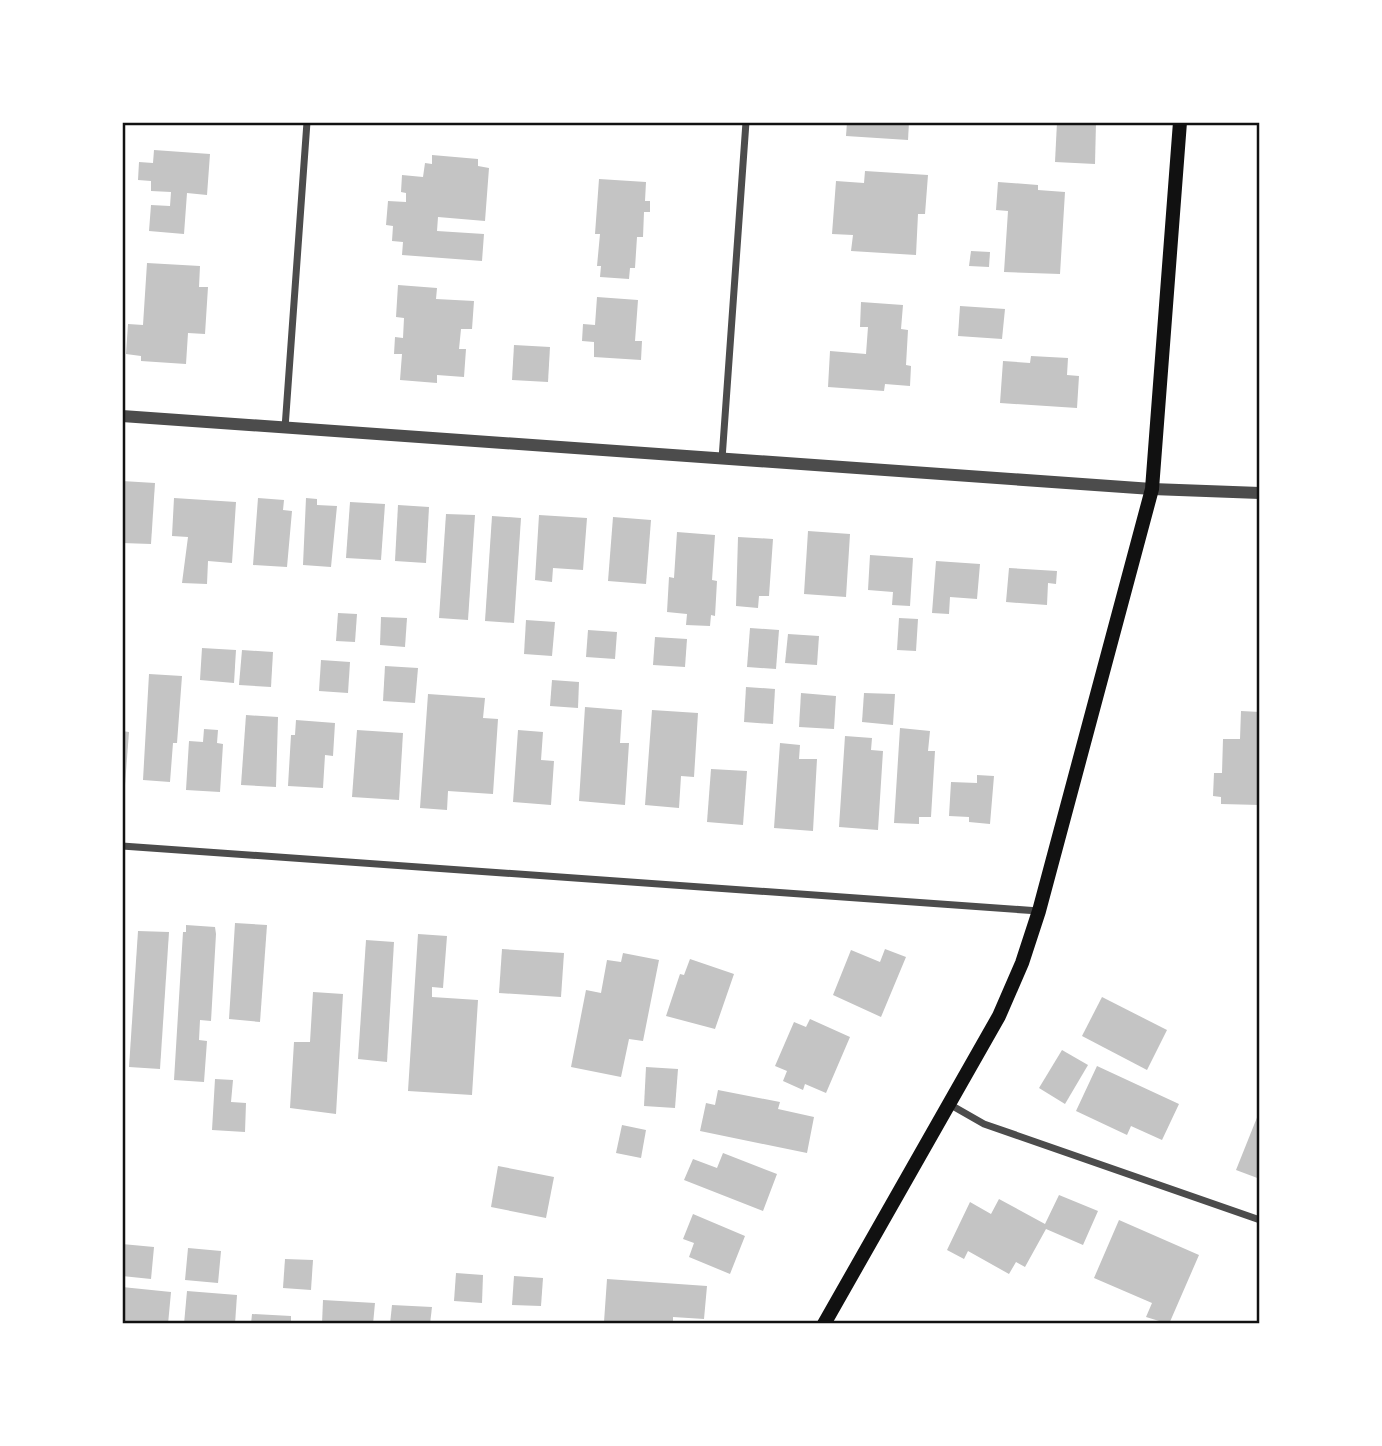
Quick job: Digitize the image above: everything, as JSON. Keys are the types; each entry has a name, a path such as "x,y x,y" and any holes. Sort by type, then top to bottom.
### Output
{"main road":[{"path":"824,1324 999,1016 1022,963 1039,911 1152,489 1180,122"}],"street":[{"path":"285,428 307,122"},
{"path":"722,459 746,122"},
{"path":"122,416 1152,489 1259,493"},
{"path":"122,846 1039,911"},
{"path":"949,1104 984,1124 1259,1220"}],"building":[{"path":"847,122 909,122 908,140 846,136"},
{"path":"1057,122 1096,122 1095,164 1055,162"},
{"path":"154,150 210,154 207,195 187,193 184,234 149,231 151,205 170,206 171,192 151,191 151,181 138,180 139,162 153,163"},
{"path":"432,155 478,159 478,166 489,168 485,221 438,217 437,231 484,234 482,261 402,255 403,242 392,241 393,226 386,225 388,201 406,202 406,193 401,192 402,175 423,177 425,163 432,164"},
{"path":"865,171 928,175 925,214 918,214 916,255 851,251 853,235 832,234 836,181 864,183"},
{"path":"599,179 646,182 645,201 650,201 650,212 644,212 643,237 637,237 635,268 630,268 629,279 600,277 601,266 597,266 600,234 595,234"},
{"path":"998,182 1038,185 1038,190 1065,192 1060,274 1004,272 1008,211 996,210"},
{"path":"971,251 990,252 989,267 969,266"},
{"path":"147,263 200,266 199,287 208,287 205,334 188,333 186,364 141,361 141,356 126,354 128,324 143,325"},
{"path":"398,285 437,288 436,299 474,301 472,329 461,329 459,349 466,349 464,377 437,375 437,383 400,380 402,354 394,354 395,337 403,338 404,318 396,317"},
{"path":"597,297 638,300 635,341 642,341 641,360 594,357 594,342 582,341 583,324 595,325"},
{"path":"861,302 903,305 901,329 908,330 906,365 911,366 910,386 885,384 884,391 828,387 830,351 866,354 868,327 860,327"},
{"path":"960,306 1005,309 1002,339 958,336"},
{"path":"514,345 550,347 548,382 512,380"},
{"path":"1031,356 1068,358 1067,375 1079,376 1077,408 1000,403 1003,361 1030,363"},
{"path":"122,481 155,483 151,544 122,543"},
{"path":"174,498 236,502 232,563 208,561 207,584 182,583 188,537 172,536"},
{"path":"258,498 284,500 283,510 292,511 287,567 253,565"},
{"path":"306,498 317,499 317,505 337,506 331,567 303,565"},
{"path":"350,502 385,504 381,560 346,558"},
{"path":"398,505 429,507 426,563 395,561"},
{"path":"446,514 475,515 468,620 439,618"},
{"path":"539,515 587,518 583,570 553,568 552,582 535,580"},
{"path":"492,516 521,518 514,623 485,621"},
{"path":"613,517 651,520 646,584 608,581"},
{"path":"808,531 850,534 846,597 804,594"},
{"path":"677,532 715,535 712,580 717,581 715,616 711,615 710,626 686,625 687,614 667,612 669,577 674,578"},
{"path":"738,537 773,539 769,596 759,596 758,608 736,606"},
{"path":"870,555 913,558 910,606 892,605 893,592 868,590"},
{"path":"936,561 980,564 977,599 950,597 949,614 932,613"},
{"path":"1009,568 1057,571 1056,584 1048,583 1047,605 1006,602"},
{"path":"338,613 357,614 355,642 336,641"},
{"path":"381,617 407,618 405,647 380,645"},
{"path":"899,618 918,619 916,651 897,650"},
{"path":"526,620 555,622 552,656 524,654"},
{"path":"750,628 779,630 776,669 747,667"},
{"path":"588,630 617,632 615,659 586,657"},
{"path":"788,634 819,636 817,665 785,663"},
{"path":"655,637 687,639 685,667 653,665"},
{"path":"202,648 236,650 234,683 200,680"},
{"path":"242,650 273,652 271,687 239,685"},
{"path":"321,660 350,662 348,693 319,691"},
{"path":"385,666 418,668 415,703 383,701"},
{"path":"149,674 182,676 177,743 173,743 170,782 143,780"},
{"path":"552,680 579,682 578,708 550,706"},
{"path":"746,687 775,689 773,724 744,722"},
{"path":"801,693 836,696 834,729 799,727"},
{"path":"864,693 895,694 893,725 862,722"},
{"path":"428,694 485,698 483,718 498,719 493,794 448,791 447,810 420,808"},
{"path":"585,707 622,710 620,743 629,743 625,805 579,801"},
{"path":"652,710 698,713 694,777 681,776 679,808 645,805"},
{"path":"1241,711 1260,712 1260,805 1221,804 1221,797 1213,796 1214,773 1222,773 1223,739 1240,739"},
{"path":"246,715 278,717 276,787 241,785"},
{"path":"296,720 335,723 333,756 325,755 323,788 288,786 291,735 295,735"},
{"path":"900,728 930,731 928,751 935,751 931,817 919,817 919,824 894,823"},
{"path":"204,729 218,730 217,743 223,744 220,792 186,790 189,741 203,742"},
{"path":"357,730 403,733 399,800 352,797"},
{"path":"518,730 543,732 541,760 554,761 551,805 513,802"},
{"path":"122,731 129,732 125,785 122,785"},
{"path":"845,736 872,738 871,750 883,751 878,830 839,827"},
{"path":"780,743 800,745 799,759 817,759 813,831 774,828"},
{"path":"711,769 747,771 743,825 707,822"},
{"path":"977,775 994,776 990,824 969,822 969,817 949,816 951,782 977,783"},
{"path":"235,923 267,925 260,1022 229,1019"},
{"path":"186,925 215,927 216,934 211,1021 200,1020 199,1040 207,1041 204,1082 174,1080 183,932 186,932"},
{"path":"138,931 169,932 160,1069 129,1067"},
{"path":"418,934 447,936 443,988 432,987 432,997 478,1000 472,1095 408,1091"},
{"path":"366,940 394,942 387,1062 358,1059"},
{"path":"502,949 564,953 561,997 499,993"},
{"path":"885,949 906,957 881,1017 833,995 851,950 880,962"},
{"path":"623,953 659,960 643,1041 629,1039 621,1077 571,1067 586,990 601,993 607,960 621,962"},
{"path":"690,959 734,974 715,1029 666,1016 680,974 684,975"},
{"path":"313,992 343,994 336,1114 290,1108 294,1042 310,1042"},
{"path":"1102,997 1167,1030 1147,1070 1082,1036"},
{"path":"810,1019 850,1037 826,1093 805,1084 803,1090 783,1081 787,1071 775,1066 794,1022 806,1027"},
{"path":"1062,1050 1088,1065 1065,1104 1039,1088"},
{"path":"1097,1066 1179,1104 1162,1140 1131,1126 1127,1135 1076,1111"},
{"path":"646,1067 678,1069 675,1108 644,1106"},
{"path":"215,1079 233,1080 231,1102 246,1103 245,1132 212,1130"},
{"path":"718,1090 780,1102 778,1109 814,1117 807,1153 700,1131 706,1103 715,1105"},
{"path":"1260,1110 1260,1179 1236,1170"},
{"path":"622,1125 646,1130 641,1158 616,1153"},
{"path":"723,1153 777,1174 763,1211 684,1180 693,1159 717,1168"},
{"path":"498,1166 554,1177 546,1218 491,1207"},
{"path":"1059,1195 1098,1211 1083,1245 1046,1229 1025,1267 1016,1262 1009,1274 968,1251 964,1259 947,1250 970,1202 991,1214 999,1199 1045,1224"},
{"path":"693,1214 745,1236 730,1274 689,1257 694,1243 683,1239"},
{"path":"1119,1220 1199,1255 1169,1324 1146,1317 1152,1303 1094,1278"},
{"path":"122,1244 154,1247 151,1279 122,1276"},
{"path":"188,1248 221,1251 218,1283 185,1280"},
{"path":"285,1259 313,1260 311,1290 283,1288"},
{"path":"456,1273 483,1275 482,1303 454,1301"},
{"path":"514,1276 543,1278 541,1306 512,1305"},
{"path":"607,1279 707,1286 704,1319 673,1317 673,1324 604,1322"},
{"path":"122,1287 171,1292 168,1324 122,1324"},
{"path":"187,1291 237,1295 235,1324 184,1324"},
{"path":"323,1300 375,1303 373,1324 322,1324"},
{"path":"392,1305 432,1307 430,1324 390,1324"},
{"path":"252,1314 291,1316 291,1324 251,1324"}]}
